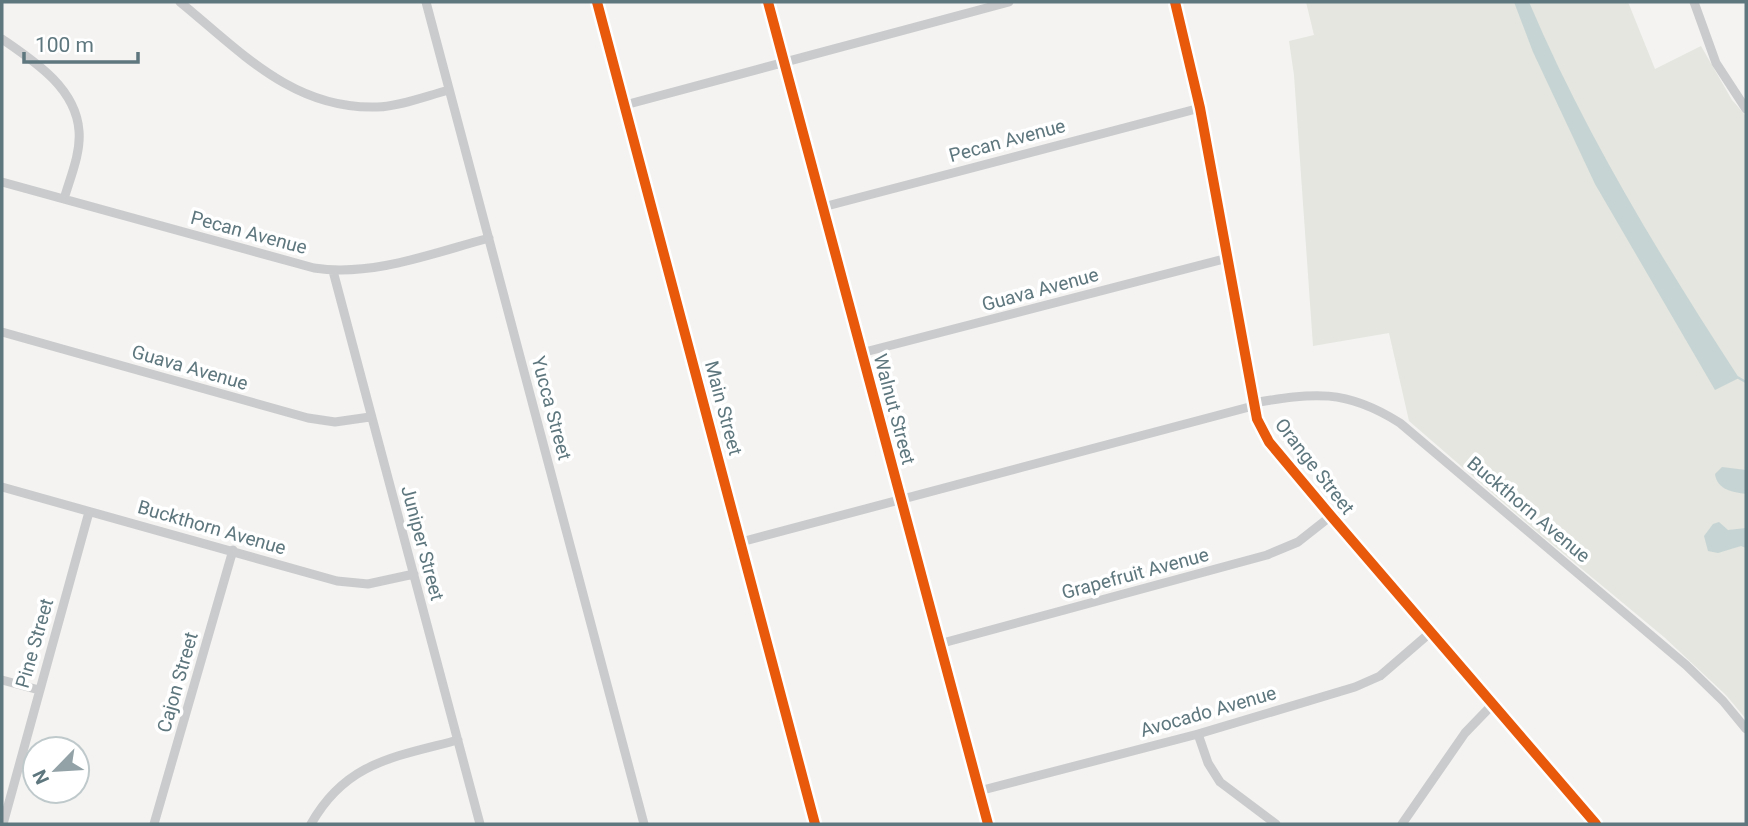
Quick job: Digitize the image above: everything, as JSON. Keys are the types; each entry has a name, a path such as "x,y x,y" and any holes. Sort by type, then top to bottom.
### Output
{"main road":[{"name":"Main Street","path":"597,2 815,824"}],"street":[{"path":"180,2 292,89 320,101 349,107 379,107 449,90"},
{"name":"Yucca Street","path":"426,2 644,824"},
{"name":"Walnut Street","path":"768,2 988,824"},
{"path":"625,106 1009,2"},
{"name":"Orange Street","path":"1175,2 1200,108 1253,404 1269,442 1596,824"},
{"path":"1694,2 1716,63 1746,108"},
{"path":"2,39 33,60 58,83 74,109 79,131 78,147 64,199"},
{"name":"Pecan Avenue","path":"823,207 1200,108"},
{"name":"Pecan Avenue","path":"2,182 333,271 374,268 489,237"},
{"name":"Guava Avenue","path":"861,353 1228,258"},
{"name":"Juniper Street","path":"333,271 480,824"},
{"name":"Guava Avenue","path":"2,332 308,418 335,422 370,417"},
{"name":"Buckthorn Avenue","path":"741,542 1253,404 1304,395 1335,396 1357,401 1400,423 1686,665 1723,701 1746,729"},
{"name":"Buckthorn Avenue","path":"2,487 337,581 368,584 414,574"},
{"name":"Pine Street","path":"3,824 89,512"},
{"name":"Grapefruit Avenue","path":"939,644 1267,555 1298,542 1331,516"},
{"name":"Cajon Street","path":"154,824 233,550"},
{"name":"Avocado Avenue","path":"979,791 1198,733 1367,682 1380,676 1431,632"},
{"path":"2,680 38,690"},
{"path":"1402,824 1465,733 1493,704"},
{"path":"1198,733 1208,763 1220,782 1276,824"},
{"path":"311,824 320,808 341,784 362,769 399,755 458,740"}],"shaded area":[{"path":"1306,2 1628,2 1655,69 1701,46 1732,100 1746,116 1746,719 1726,695 1664,637 1409,421 1389,333 1313,346 1294,75 1289,41 1314,35"},
{"path":"1514,2 1529,2 1599,147 1681,287 1739,378 1715,390 1595,184 1533,52"},
{"path":"1722,467 1746,470 1746,494 1726,489 1719,484 1715,474"},
{"path":"1719,522 1728,530 1746,528 1746,548 1741,546 1718,553 1708,551 1704,536 1713,524"}],"waterway":[{"path":"1737,377 1746,382"}],"cycle path":[{"path":"597,2 815,824"},
{"path":"768,2 988,824"},
{"path":"1175,2 1200,108 1257,419 1269,442 1596,824"}]}
